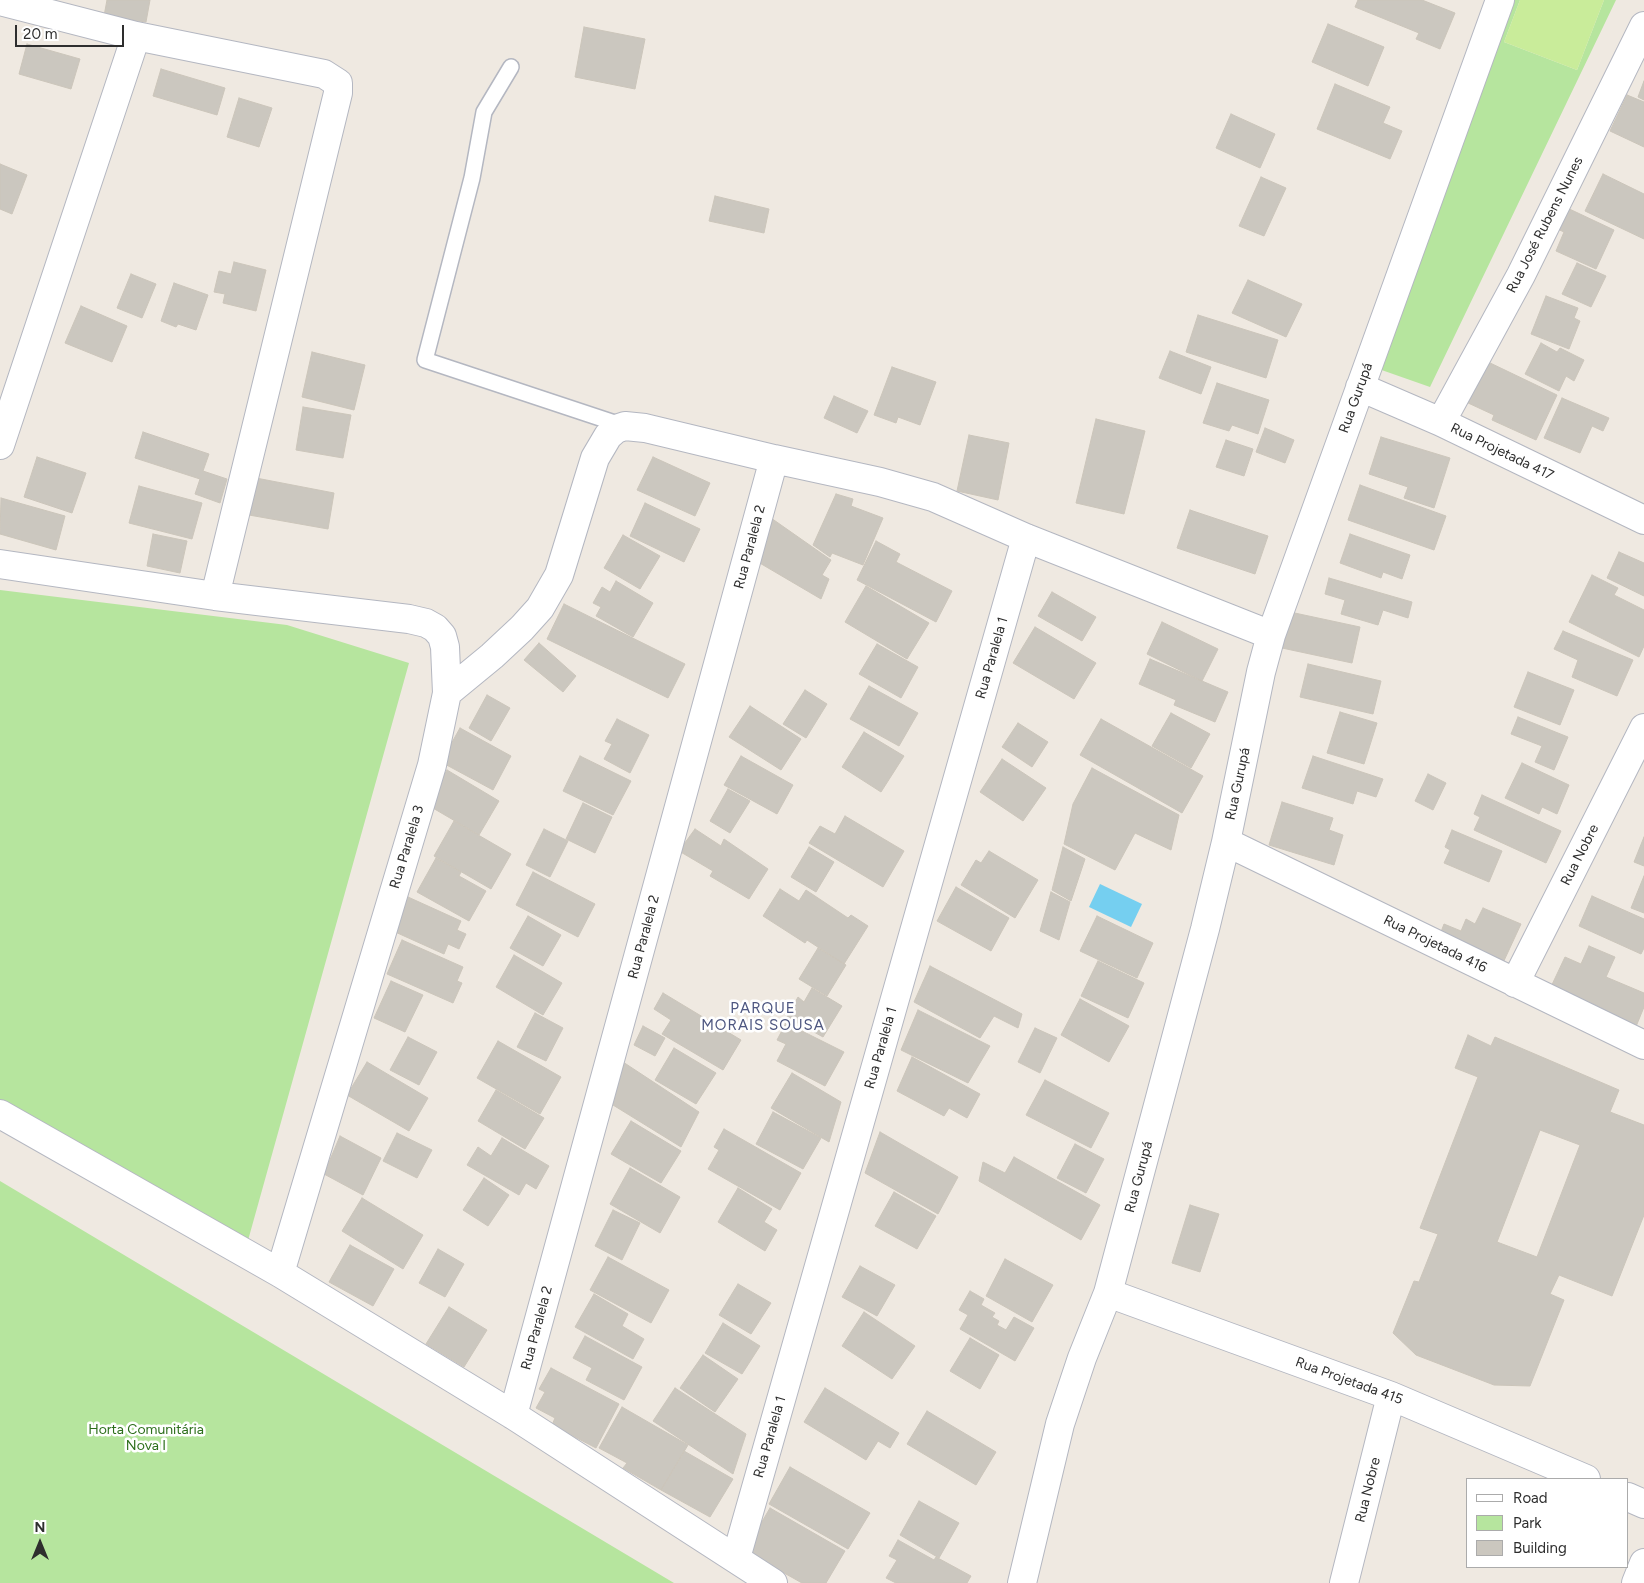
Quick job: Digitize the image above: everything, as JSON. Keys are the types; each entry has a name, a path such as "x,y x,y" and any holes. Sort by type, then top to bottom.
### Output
{"street":[{"name":"Rua Gurupá","path":"1022,1583 1060,1424 1082,1358 1108,1293 1203,938 1226,842 1261,672 1271,635 1500,0"},
{"path":"0,1 136,36 324,74 338,82 338,93 215,596"},
{"name":"Rua José Rubens Nunes","path":"1441,422 1525,266 1644,26"},
{"path":"0,445 136,36"},
{"name":"Rua Projetada 417","path":"1360,387 1441,422 1644,520"},
{"path":"448,693 492,656 540,608 559,576 595,458 608,436 616,429 625,426 645,428 774,460 880,482 933,497 1026,538 1271,635"},
{"name":"Rua Paralela 2","path":"513,1415 774,460"},
{"name":"Rua Paralela 1","path":"736,1558 1026,538"},
{"name":"Rua Paralela 3","path":"0,564 215,596 410,619 426,623 435,628 442,636 445,647 448,693 432,765 280,1273"},
{"name":"Rua Nobre","path":"1515,983 1644,728"},
{"name":"Rua Projetada 416","path":"1226,842 1644,1045"},
{"path":"0,1114 280,1273 513,1415 773,1583"},
{"name":"Rua Projetada 415","path":"1108,1293 1391,1396 1584,1478"},
{"name":"Rua Nobre","path":"1344,1583 1391,1396"},
{"path":"1629,1497 1644,1504"},
{"path":"1636,1583 1644,1563"}],"lane":[{"path":"511,68 484,112 472,178 425,360 625,426"}],"green space":[{"path":"1506,0 1520,0 1504,42 1577,70 1604,0 1616,0 1430,387 1373,367"},
{"path":"1520,0 1604,0 1577,70 1504,42"},
{"path":"0,590 287,625 409,663 247,1244 0,1102"},
{"name":"Horta Comunitária Nova I","path":"0,1181 674,1583 0,1583"}],"water":[{"path":"1100,884 1142,904 1131,927 1089,907"}],"building":[{"path":"107,0 150,0 146,22 104,16"},
{"path":"1358,0 1422,0 1455,13 1440,49 1416,39 1419,33 1355,7"},
{"path":"1328,24 1384,47 1368,86 1312,62"},
{"path":"584,27 645,39 635,89 575,77"},
{"path":"27,44 80,59 71,89 19,74"},
{"path":"161,69 225,88 217,115 153,96"},
{"path":"1644,81 1644,100 1638,97"},
{"path":"1335,84 1390,107 1383,123 1402,131 1390,159 1317,129"},
{"path":"1627,95 1644,102 1644,147 1610,131"},
{"path":"239,98 272,108 259,147 227,137"},
{"path":"1231,114 1275,134 1260,168 1216,148"},
{"path":"0,164 27,175 12,214 0,209"},
{"path":"1603,174 1644,194 1644,239 1585,211"},
{"path":"1261,177 1286,188 1264,236 1239,226"},
{"path":"715,196 769,209 764,233 709,221"},
{"path":"1563,206 1614,230 1596,269 1556,251 1564,232 1553,227"},
{"path":"234,262 266,270 256,311 223,303 225,294 214,292 219,271 231,274"},
{"path":"1577,263 1606,276 1591,307 1562,294"},
{"path":"131,274 156,284 142,318 117,308"},
{"path":"1248,280 1302,304 1286,337 1232,313"},
{"path":"174,283 208,295 196,330 178,324 176,327 161,321"},
{"path":"1546,296 1578,308 1574,318 1580,321 1569,349 1531,334"},
{"path":"81,306 127,326 112,362 65,343"},
{"path":"1198,315 1278,340 1266,378 1186,352"},
{"path":"1541,343 1557,352 1560,348 1584,360 1574,381 1566,376 1559,391 1525,374"},
{"path":"1170,351 1211,367 1201,394 1159,378"},
{"path":"312,352 365,365 354,410 302,397"},
{"path":"1486,361 1557,395 1536,440 1492,420 1494,415 1466,402"},
{"path":"892,367 936,382 920,425 898,417 896,423 874,415"},
{"path":"1217,383 1269,400 1258,434 1232,425 1229,431 1203,423"},
{"path":"834,396 868,411 857,433 824,418"},
{"path":"1562,398 1609,418 1603,431 1592,426 1580,453 1544,438"},
{"path":"303,407 351,415 343,458 296,450"},
{"path":"1096,419 1145,431 1124,514 1076,503"},
{"path":"1265,428 1294,440 1285,463 1256,452"},
{"path":"143,432 209,454 203,471 227,479 220,503 195,494 200,479 135,458"},
{"path":"969,435 1009,443 998,500 957,491"},
{"path":"1381,437 1450,458 1434,508 1404,498 1408,487 1369,474"},
{"path":"1226,440 1253,449 1244,476 1216,467"},
{"path":"37,457 86,473 72,513 24,497"},
{"path":"653,457 710,483 695,516 637,490"},
{"path":"256,478 334,493 328,529 249,515"},
{"path":"1360,485 1446,516 1434,550 1348,520"},
{"path":"139,486 202,503 192,539 129,523"},
{"path":"836,494 853,499 851,506 883,518 863,565 832,553 830,557 813,545"},
{"path":"1,498 65,516 56,550 0,534"},
{"path":"645,503 700,529 684,562 630,536"},
{"path":"1190,510 1268,536 1255,574 1177,548"},
{"path":"771,518 831,560 822,575 829,579 821,599 758,562"},
{"path":"153,534 187,541 180,573 147,566"},
{"path":"1350,534 1410,555 1402,579 1383,572 1381,578 1340,563"},
{"path":"623,535 660,556 640,589 604,568"},
{"path":"876,541 900,554 896,562 952,591 936,622 857,580"},
{"path":"1619,552 1644,563 1644,596 1607,578"},
{"path":"1592,575 1618,588 1614,595 1644,610 1644,646 1639,657 1569,622"},
{"path":"1329,578 1412,602 1408,618 1383,610 1378,625 1341,614 1345,600 1325,594"},
{"path":"616,581 653,603 633,637 596,616 601,607 593,603 602,587 610,592"},
{"path":"866,586 929,623 907,659 845,622"},
{"path":"1052,592 1096,617 1082,641 1038,616"},
{"path":"564,604 685,664 668,698 547,639"},
{"path":"1290,612 1360,627 1352,663 1282,648"},
{"path":"1162,622 1218,649 1202,681 1147,654"},
{"path":"1035,627 1096,663 1074,699 1013,663"},
{"path":"1563,631 1633,660 1617,696 1572,677 1578,660 1554,649"},
{"path":"539,643 576,676 563,692 524,660"},
{"path":"877,644 918,667 901,698 859,674"},
{"path":"1150,659 1228,692 1215,722 1174,705 1176,700 1139,684"},
{"path":"1308,664 1381,681 1373,714 1300,697"},
{"path":"1528,672 1574,690 1560,725 1514,707"},
{"path":"869,686 918,713 899,746 850,719"},
{"path":"805,690 827,704 806,738 783,724"},
{"path":"487,695 510,708 491,741 469,728"},
{"path":"750,706 801,739 781,770 729,737"},
{"path":"1340,712 1377,723 1364,764 1327,753"},
{"path":"1171,713 1210,734 1191,768 1152,746"},
{"path":"1518,717 1568,737 1554,770 1535,762 1542,746 1511,734"},
{"path":"617,719 649,735 630,773 604,759 612,744 605,741"},
{"path":"1101,719 1203,776 1182,813 1080,755"},
{"path":"1018,723 1048,742 1032,767 1002,747"},
{"path":"460,728 511,756 493,790 441,762"},
{"path":"864,732 904,756 881,792 842,767"},
{"path":"580,756 631,781 613,815 563,791"},
{"path":"741,756 793,785 777,814 724,785"},
{"path":"1313,756 1383,779 1376,797 1357,791 1353,804 1302,788"},
{"path":"1002,759 1046,788 1023,821 980,792"},
{"path":"1522,763 1569,785 1557,814 1542,807 1539,814 1505,798"},
{"path":"1092,768 1179,815 1171,850 1135,833 1115,870 1064,844 1073,804"},
{"path":"447,770 499,801 479,835 426,804"},
{"path":"1428,774 1446,783 1433,810 1415,801"},
{"path":"728,789 750,801 730,833 710,821"},
{"path":"1482,795 1561,831 1546,863 1474,830 1480,817 1474,814"},
{"path":"1282,802 1333,818 1329,830 1343,835 1334,865 1269,845"},
{"path":"583,803 612,817 595,853 566,839"},
{"path":"845,816 904,851 883,887 809,843 820,826 835,834"},
{"path":"454,821 511,854 491,889 434,856"},
{"path":"544,829 568,841 550,877 526,865"},
{"path":"695,829 721,846 724,839 768,869 749,899 710,876 713,871 679,851"},
{"path":"1452,830 1502,851 1489,882 1444,863 1450,850 1445,847"},
{"path":"1644,837 1644,866 1634,862"},
{"path":"809,847 834,862 816,892 791,877"},
{"path":"1063,847 1085,859 1071,901 1052,890"},
{"path":"989,851 1038,880 1015,918 961,885 976,860 981,863"},
{"path":"436,858 461,872 459,876 486,891 469,921 417,892"},
{"path":"533,872 595,904 578,937 516,905"},
{"path":"1644,876 1644,913 1631,908"},
{"path":"956,887 1009,918 991,951 937,921"},
{"path":"780,889 799,901 806,890 848,918 851,915 868,926 844,964 807,940 805,943 763,916"},
{"path":"1051,892 1070,902 1059,940 1040,931"},
{"path":"1592,896 1644,919 1644,948 1641,954 1579,926"},
{"path":"408,897 461,921 457,930 466,934 459,949 448,944 444,954 393,931"},
{"path":"1483,908 1521,924 1502,965 1439,937 1444,924 1461,931 1466,919 1475,924"},
{"path":"528,916 561,935 543,966 510,948"},
{"path":"1097,916 1153,943 1137,978 1080,951"},
{"path":"402,940 463,967 457,981 462,983 453,1003 387,974"},
{"path":"1589,946 1615,957 1606,977 1644,993 1644,1007 1635,1029 1549,991 1565,957 1581,964"},
{"path":"818,948 846,965 827,996 799,979"},
{"path":"514,955 562,983 543,1015 496,987"},
{"path":"1098,961 1144,983 1128,1018 1081,996"},
{"path":"930,966 1022,1014 1018,1028 994,1016 980,1038 914,1002"},
{"path":"391,981 423,995 405,1032 374,1018"},
{"path":"812,988 842,1006 823,1037 787,1017 798,997 804,1002"},
{"path":"663,993 741,1040 723,1070 662,1034 671,1020 654,1009"},
{"path":"1080,999 1129,1026 1109,1062 1061,1035"},
{"path":"918,1010 990,1046 968,1083 901,1050"},
{"path":"535,1013 563,1028 546,1061 517,1047"},
{"path":"786,1023 844,1052 825,1086 777,1061 786,1044 777,1040"},
{"path":"643,1026 665,1038 655,1056 634,1045"},
{"path":"1035,1028 1057,1038 1040,1073 1018,1062"},
{"path":"1468,1035 1491,1046 1495,1037 1619,1090 1610,1112 1644,1125 1644,1215 1612,1296 1559,1275 1550,1294 1564,1300 1530,1386 1494,1385 1416,1355 1393,1333 1414,1281 1419,1282 1438,1234 1420,1228 1478,1077 1455,1068"},
{"path":"408,1037 437,1052 419,1085 390,1070"},
{"path":"498,1041 561,1077 540,1114 477,1078"},
{"path":"674,1048 716,1073 696,1104 655,1080"},
{"path":"912,1057 980,1094 967,1118 949,1108 944,1116 897,1091"},
{"path":"367,1062 428,1098 409,1131 347,1095"},
{"path":"623,1062 699,1112 681,1147 613,1105"},
{"path":"792,1073 841,1102 829,1142 771,1108"},
{"path":"1045,1080 1109,1113 1091,1148 1026,1115"},
{"path":"496,1090 544,1118 525,1149 478,1121"},
{"path":"773,1112 821,1138 803,1169 756,1144"},
{"path":"631,1121 681,1151 661,1183 611,1154"},
{"path":"724,1129 801,1173 780,1210 708,1169 719,1150 714,1147"},
{"path":"1540,1130 1580,1145 1537,1257 1497,1242"},
{"path":"880,1132 958,1177 938,1214 865,1173"},
{"path":"397,1133 432,1150 417,1178 383,1161"},
{"path":"340,1136 381,1158 363,1195 324,1174"},
{"path":"502,1138 549,1166 536,1189 526,1183 519,1195 467,1165 478,1147 491,1156"},
{"path":"1075,1144 1104,1159 1086,1193 1057,1178"},
{"path":"1014,1157 1100,1205 1081,1240 979,1181 983,1162 1005,1173"},
{"path":"630,1168 680,1197 660,1233 610,1204"},
{"path":"484,1178 509,1195 488,1226 463,1210"},
{"path":"738,1188 772,1209 764,1222 777,1230 765,1251 718,1222"},
{"path":"894,1192 936,1216 917,1249 875,1226"},
{"path":"362,1198 423,1235 403,1269 342,1231"},
{"path":"1190,1205 1219,1214 1200,1272 1172,1263"},
{"path":"613,1210 640,1223 622,1260 595,1246"},
{"path":"350,1245 394,1269 373,1306 329,1282"},
{"path":"438,1249 464,1264 445,1297 419,1283"},
{"path":"608,1257 669,1290 651,1323 590,1290"},
{"path":"1005,1259 1053,1285 1032,1322 986,1296"},
{"path":"860,1266 895,1285 877,1316 842,1297"},
{"path":"738,1284 771,1303 751,1334 719,1315"},
{"path":"970,1291 984,1299 981,1305 995,1313 992,1317 999,1321 997,1325 1006,1330 1014,1317 1034,1328 1015,1361 960,1329 968,1315 959,1310"},
{"path":"594,1294 628,1314 622,1326 644,1339 633,1359 575,1327"},
{"path":"449,1307 487,1330 464,1367 426,1344"},
{"path":"864,1312 915,1346 892,1379 842,1346"},
{"path":"723,1323 760,1346 742,1374 705,1353"},
{"path":"585,1336 642,1367 624,1400 586,1380 592,1368 573,1358"},
{"path":"970,1338 999,1355 980,1389 950,1371"},
{"path":"703,1355 738,1379 715,1412 680,1388"},
{"path":"551,1368 619,1404 596,1448 552,1425 555,1418 536,1408 545,1392 539,1389"},
{"path":"675,1388 746,1434 733,1474 653,1421"},
{"path":"825,1388 899,1433 890,1448 878,1441 866,1460 804,1422"},
{"path":"622,1407 688,1445 661,1490 623,1468 627,1463 599,1448"},
{"path":"927,1411 996,1452 976,1485 907,1444"},
{"path":"684,1451 733,1479 710,1517 661,1490"},
{"path":"790,1467 870,1513 848,1549 769,1504"},
{"path":"919,1501 959,1523 939,1558 900,1535"},
{"path":"770,1508 845,1551 826,1583 802,1583 745,1551"},
{"path":"898,1540 934,1560 936,1557 971,1576 967,1583 896,1583 886,1578 897,1560 889,1556"}],"district":[{"name":"PARQUE MORAIS SOUSA","path":"763,1018"}]}
